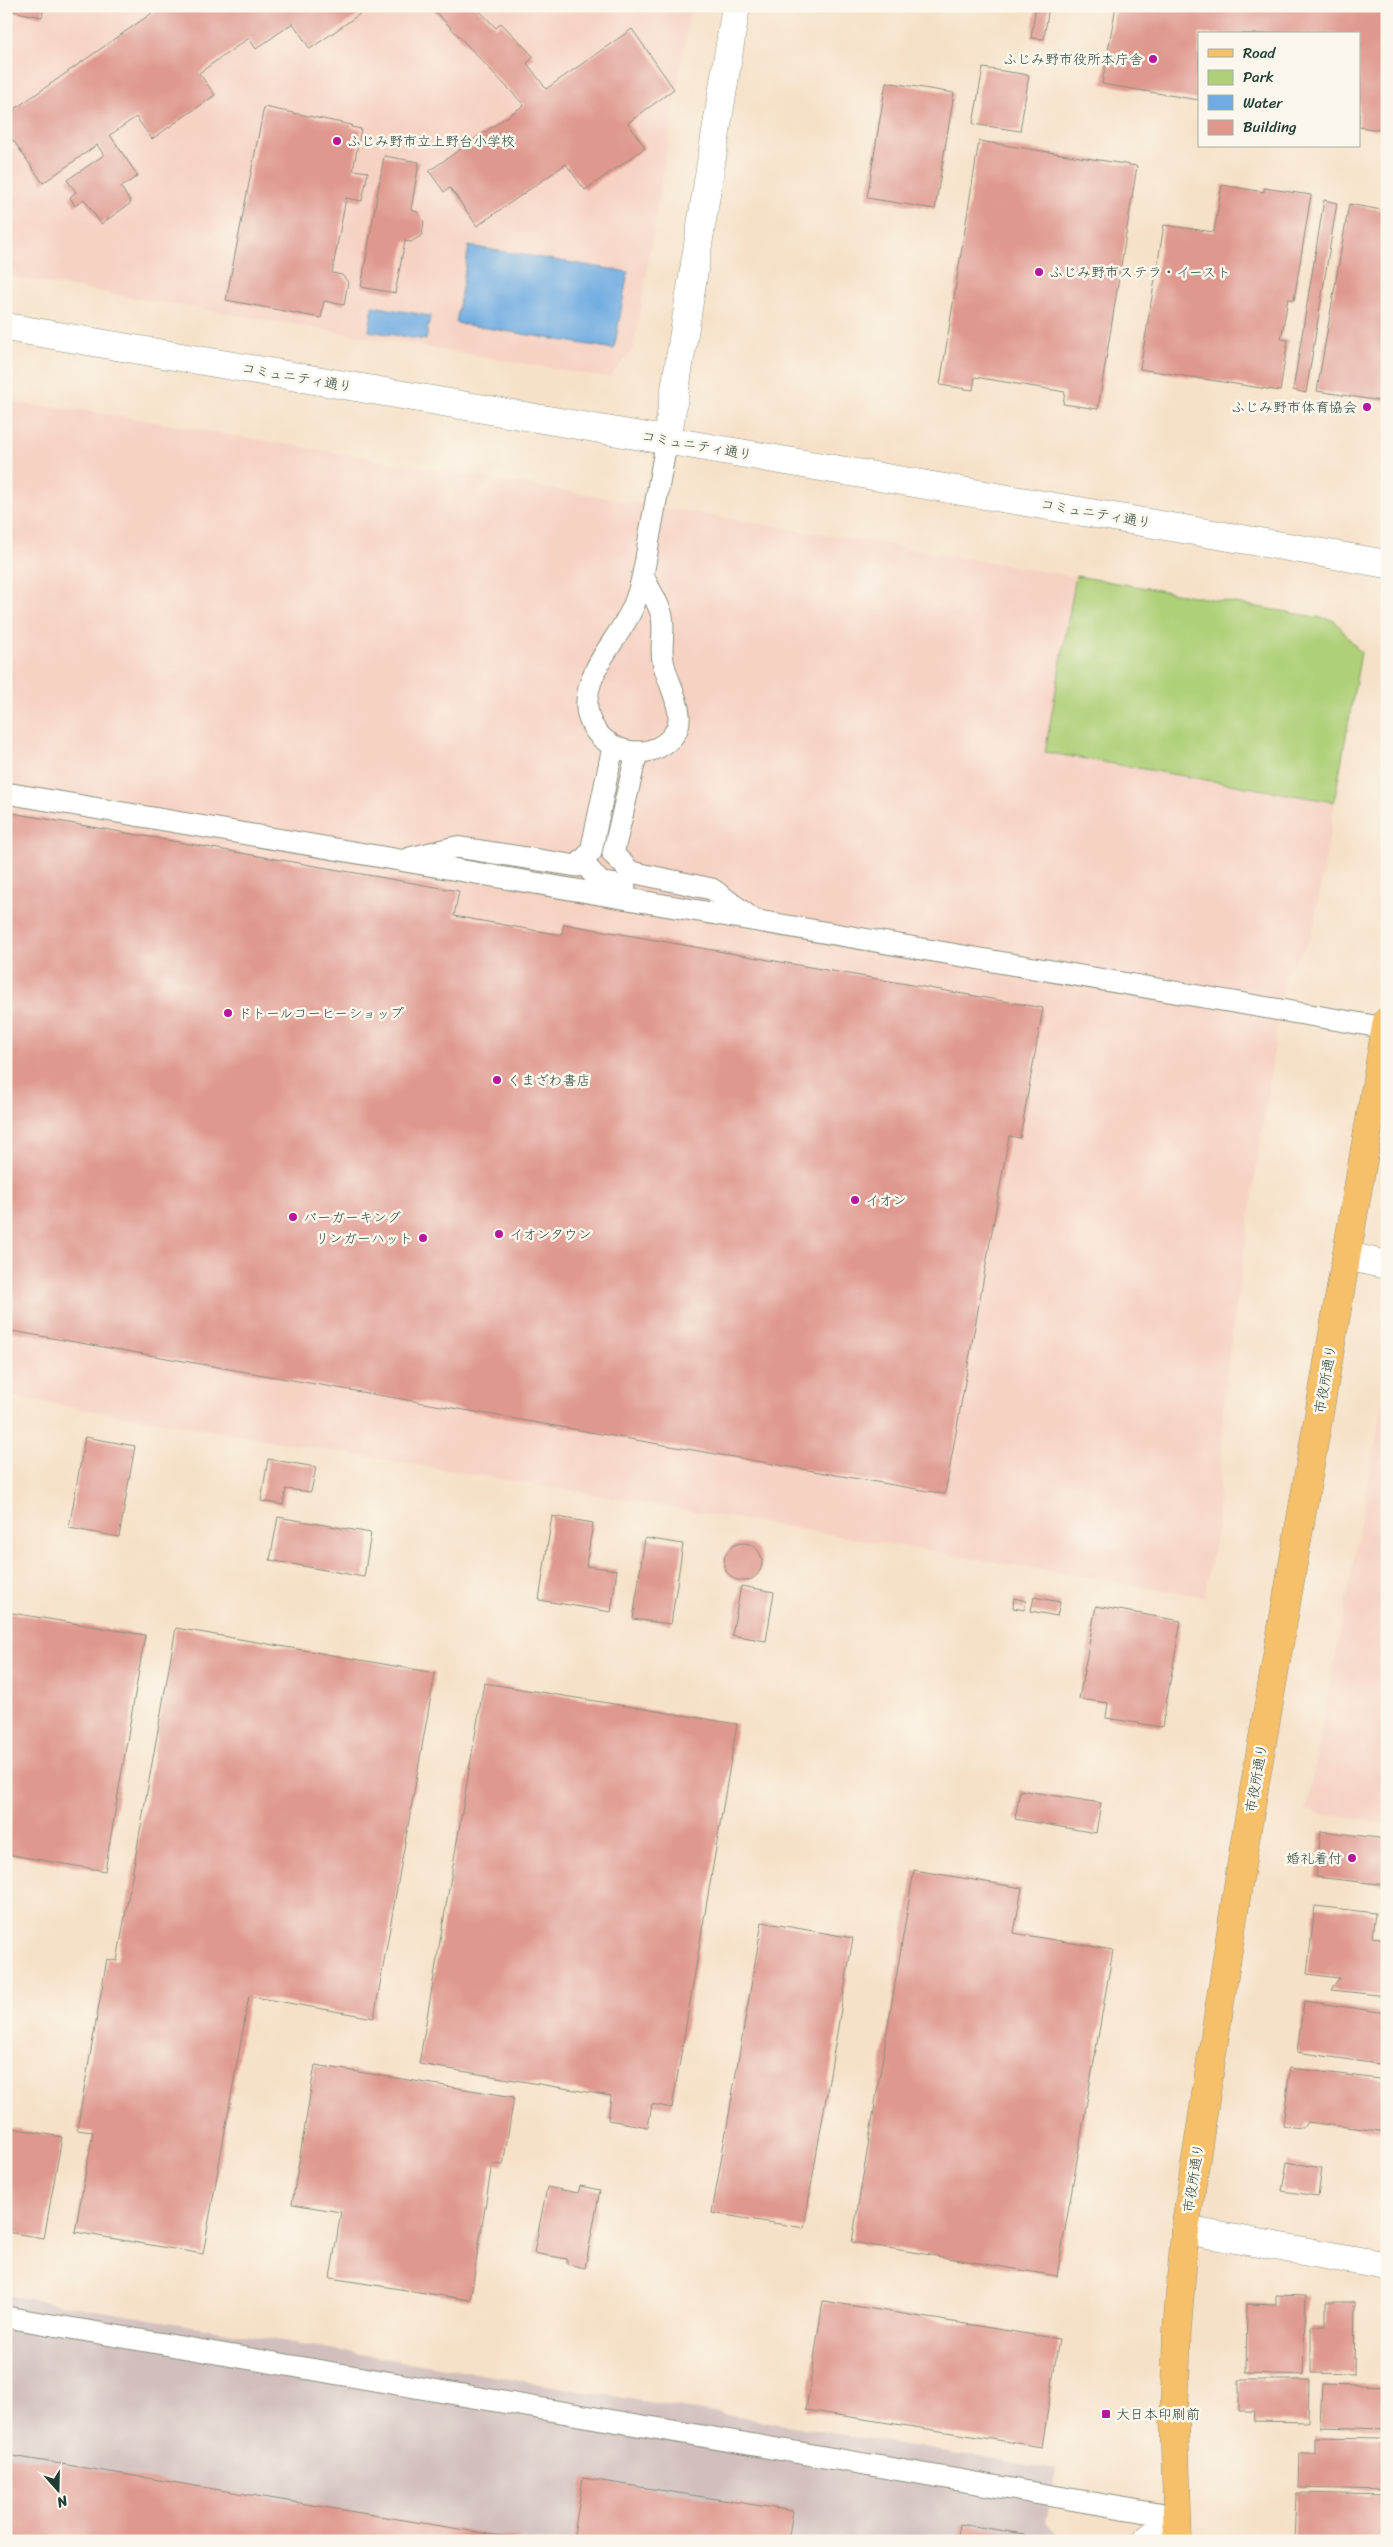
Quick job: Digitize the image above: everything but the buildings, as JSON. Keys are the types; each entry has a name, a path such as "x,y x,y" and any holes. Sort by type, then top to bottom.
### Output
{"main road":[{"name":"市役所通り","path":"1177,2529 1174,2418 1177,2330 1185,2230 1244,1847 1386,1025"}],"street":[{"path":"667,440 736,6"},
{"name":"コミュニティ通り","path":"6,327 1387,564"},
{"path":"1347,1256 1387,1265"},
{"path":"1185,2230 1387,2266"},
{"path":"1146,2541 1177,2529"}],"lane":[{"path":"643,575 662,616 663,662 679,705 677,729 668,742 655,750 637,752 613,748 592,727 586,703 589,682 633,606 643,575 667,440"},
{"path":"400,860 456,847 577,866 591,852 613,748"},
{"path":"637,752 613,854 631,872 712,889 755,921"},
{"path":"6,793 755,921 1386,1025"},
{"path":"582,861 601,883 660,891 710,913"},
{"path":"6,2317 1177,2529"}],"shaded area":[{"name":"ふじみ野市立上野台小学校","path":"6,6 691,6 634,348 609,378 6,276"},
{"path":"6,402 88,411 1334,620 1361,653 1312,936 1285,975 1225,1382 1217,1530 1204,1597 6,1396"},
{"path":"1387,1381 1387,1823 1306,1812"},
{"path":"6,2295 1056,2470 1046,2522 1064,2541 6,2541"}],"green space":[{"path":"1076,576 1334,620 1361,653 1334,802 1045,752"}],"water":[{"path":"469,246 628,272 614,349 456,323"},
{"path":"373,306 430,316 426,340 369,331"}],"place":[{"name":"ふじみ野市役所本庁舎","path":"1153,59"},
{"name":"ふじみ野市立上野台小学校","path":"337,141"},
{"name":"ふじみ野市ステラ・イースト","path":"1039,272"},
{"name":"ふじみ野市体育協会","path":"1367,407"},
{"name":"ドトールコーヒーショップ","path":"228,1013"},
{"name":"くまざわ書店","path":"497,1080"},
{"name":"イオン","path":"855,1200"},
{"name":"バーガーキング","path":"293,1217"},
{"name":"イオンタウン","path":"499,1234"},
{"name":"リンガーハット","path":"423,1238"},
{"name":"婚礼着付","path":"1352,1858"},
{"name":"大日本印刷前","path":"1106,2414"}]}
